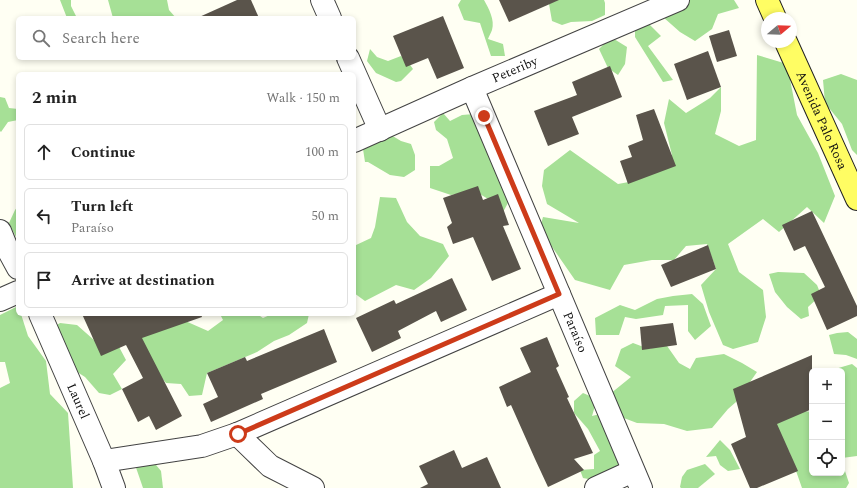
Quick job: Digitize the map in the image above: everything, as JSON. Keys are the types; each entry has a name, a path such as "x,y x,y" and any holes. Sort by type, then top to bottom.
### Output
{"main road":[{"path":"767,0 772,12"},
{"name":"Avenida Palo Rosa","path":"789,48 857,199"}],"street":[{"path":"322,0 329,16"},
{"name":"Peteriby","path":"356,140 472,88 678,0"},
{"path":"349,60 354,72"},
{"path":"356,76 380,130"},
{"name":"Paraíso","path":"472,88 637,480"},
{"path":"0,231 16,264"},
{"path":"0,300 16,293"},
{"path":"104,461 202,446 238,434 559,294"},
{"name":"Laurel","path":"41,316 104,461 114,488"},
{"path":"238,434 270,466 314,488"},
{"path":"596,488 637,480"}],"green space":[{"path":"60,0 71,0 71,6 76,16 66,16"},
{"path":"108,0 167,0 169,10 174,16 112,16"},
{"path":"461,0 484,0 490,11 493,22 492,30 488,39 503,44 505,56 491,56 480,23 464,20 458,5"},
{"path":"555,0 604,0 605,15 592,21 571,22 562,25 552,21 549,4"},
{"path":"688,0 734,0 739,8 718,14 712,29 695,41 680,32 663,17"},
{"path":"649,24 661,36 648,46 673,80 663,82 635,37 635,28"},
{"path":"614,39 627,47 625,64 618,75 608,68 599,49 606,42"},
{"path":"370,49 377,57 388,61 401,56 413,69 401,81 396,82 376,73 367,61"},
{"path":"757,55 787,64 797,115 818,153 835,196 824,223 807,207 779,232 763,219 728,244 739,272 763,290 766,317 758,342 733,349 723,345 709,312 701,285 716,269 707,244 686,246 674,260 652,260 624,265 610,290 575,280 550,244 536,241 543,217 579,223 547,204 542,186 544,170 570,150 618,184 634,181 672,155 664,123 669,99 686,113 710,98 721,87 721,111 715,134 739,146 756,140"},
{"path":"841,74 857,80 857,155 852,150 842,124 825,103 823,80"},
{"path":"0,97 5,98 9,108 16,109 16,120 8,122 1,132"},
{"path":"443,113 450,121 462,115 474,114 509,201 502,214 493,202 475,191 451,195 430,188 430,166 439,166 453,158 447,139 436,130 434,122"},
{"path":"391,135 401,141 411,144 415,155 415,170 404,177 390,175 368,162 365,162 363,149"},
{"path":"380,197 396,198 407,222 420,236 443,244 449,256 431,278 414,290 396,285 365,301 356,294 356,245 371,238 375,227"},
{"path":"16,209 16,237 9,223"},
{"path":"778,272 804,273 817,285 821,295 808,307 809,316 801,319 787,307 775,292 769,274"},
{"path":"692,294 703,304 711,326 695,340 688,331 688,305 665,306 663,315 636,319 625,317 619,335 596,335 595,318 620,305 635,310 657,299"},
{"path":"16,307 16,316 22,316 28,336 46,361 50,394 68,413 73,488 0,488 0,388 10,383 5,362 0,362 0,315"},
{"path":"221,316 260,316 263,318 268,316 309,316 307,323 289,335 274,341 257,352 207,373 202,395 189,396 181,384 166,383 149,363 132,352 137,320 183,320 208,331 223,320"},
{"path":"60,323 77,325 94,340 118,345 126,360 113,374 122,389 110,395 99,393 85,377 71,368 42,334"},
{"path":"848,332 857,339 857,359 846,355 834,354 829,335"},
{"path":"633,343 649,349 665,343 679,363 690,369 696,358 724,354 757,372 736,402 712,428 687,431 664,424 637,423 608,412 610,394 631,377 615,366 621,349"},
{"path":"852,364 857,368 857,456 845,458 845,368 838,368"},
{"path":"583,393 597,399 592,416 600,414 624,462 604,482 583,478 580,470 594,469 594,455 600,451 588,429 574,413 574,401"},
{"path":"788,409 809,412 809,476 845,476 845,471 849,483 846,488 802,488 789,451 772,435 754,411"},
{"path":"720,440 730,450 740,469 728,471 720,465 716,456 706,457"},
{"path":"147,454 161,471 163,488 143,488 132,456"},
{"path":"705,464 715,474 698,488 680,487 682,477 687,470"}],"building":[{"path":"237,0 251,0 258,16 201,16"},
{"path":"499,0 559,0 509,22"},
{"path":"443,16 464,68 437,79 428,58 406,67 393,36"},
{"path":"729,30 737,56 717,62 709,36"},
{"path":"708,51 721,87 687,100 674,64"},
{"path":"610,66 622,97 572,117 579,134 548,146 534,111 577,95 572,82"},
{"path":"654,109 676,166 628,184 620,161 632,157 628,146 643,140 636,115"},
{"path":"478,186 483,200 498,194 509,225 503,226 521,269 492,281 473,237 453,244 447,227 452,223 443,198"},
{"path":"812,211 857,306 857,316 827,330 811,294 825,287 805,246 794,251 782,225"},
{"path":"708,245 716,269 671,287 661,265"},
{"path":"452,278 467,310 441,322 436,311 398,331 401,338 372,352 356,318 394,300 396,304"},
{"path":"83,316 202,316 142,338 182,416 156,430 149,416 138,422 122,389 143,378 126,345 101,356"},
{"path":"673,323 677,345 642,350 640,327"},
{"path":"324,329 337,362 261,394 263,399 211,422 203,404 218,397 207,373 245,357 247,361"},
{"path":"547,337 559,366 556,368 569,397 567,398 593,453 574,459 584,470 548,487 511,405 507,407 499,387 531,372 520,348"},
{"path":"812,355 812,368 809,368 809,410 777,424 798,471 757,488 750,488 731,444 746,437 733,389"},
{"path":"454,450 462,468 487,457 501,488 420,488 428,484 419,466"}],"route":[{"path":"238,434 559,294 484,116"}]}
